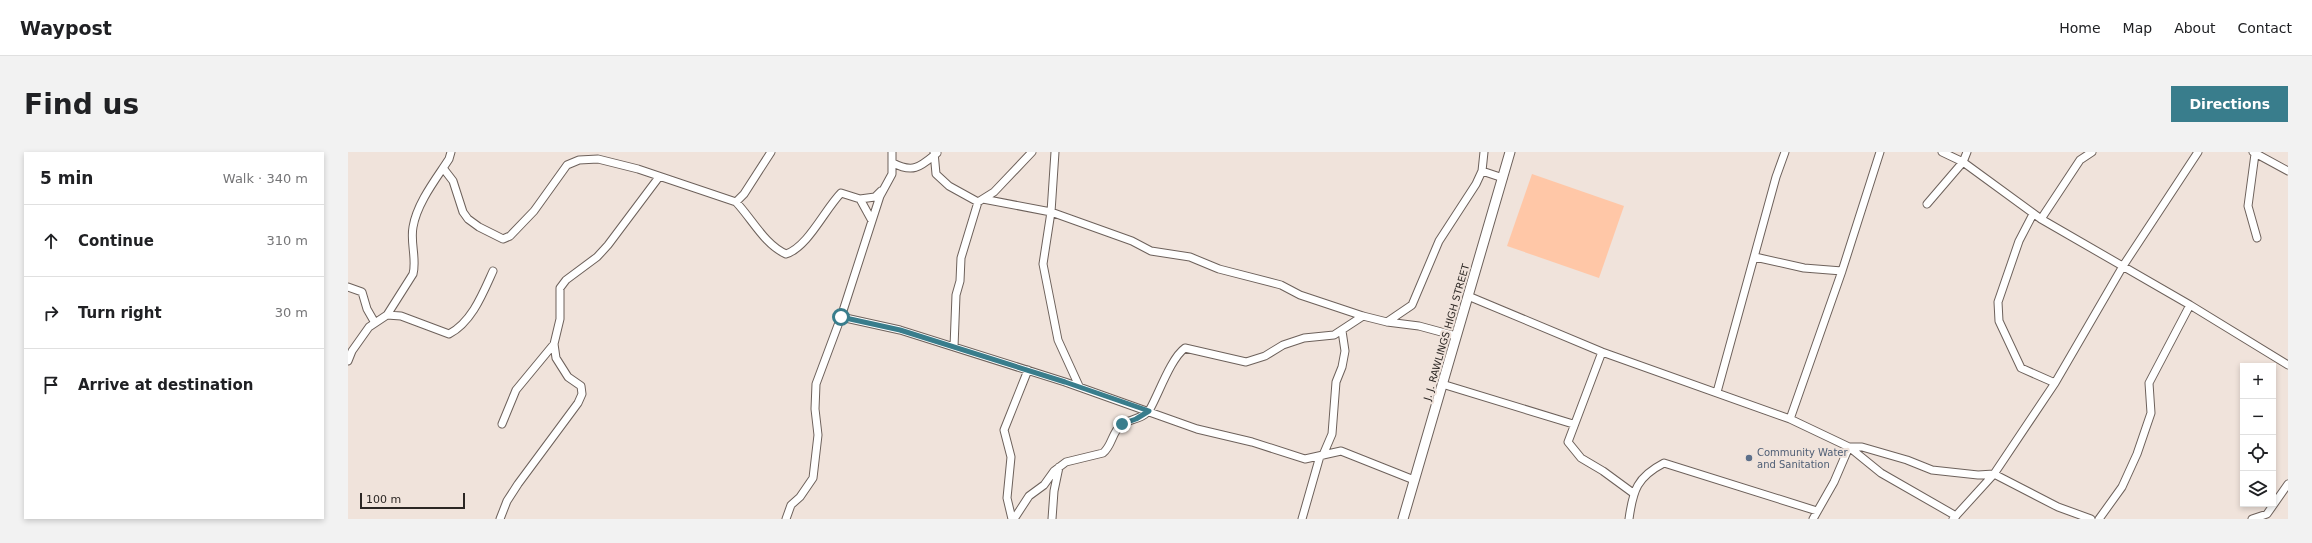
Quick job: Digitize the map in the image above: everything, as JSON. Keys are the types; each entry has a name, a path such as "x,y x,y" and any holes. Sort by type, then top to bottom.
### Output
{"main road":[{"name":"J. J. RAWLINGS HIGH STREET","path":"1403,519 1510,152"}],"street":[{"path":"348,361 350,351 369,328 387,314 413,274 415,266 412,228 417,213 451,152"},
{"path":"736,202 744,194 771,152"},
{"path":"786,519 791,505 800,497 813,478 818,435 815,409 816,384 841,317 871,219 883,190 892,174 892,152"},
{"path":"954,347 956,295 960,281 961,258 981,201 994,192 1032,152"},
{"path":"1055,152 1051,212 1043,264 1058,340 1079,386"},
{"path":"1387,322 1412,305 1439,241 1482,172 1484,152"},
{"path":"1717,392 1776,177 1785,152"},
{"path":"1790,419 1842,271 1880,152"},
{"path":"1942,152 1963,162 2041,219 2097,253 2123,266 2190,305 2288,365"},
{"path":"1927,204 1963,162 1967,152"},
{"path":"2041,219 2080,160 2092,152"},
{"path":"1468,296 1602,352 1790,419 1849,447 1881,473 1954,517 1994,474 2055,383 2123,266 2198,152"},
{"path":"893,163 904,169 916,168 936,153"},
{"path":"936,153 936,174 949,186 981,201 1051,212 1132,241 1151,251 1190,257 1219,269 1281,285 1300,295 1363,316 1387,322 1419,326 1456,336"},
{"path":"2256,238 2248,206 2254,153 2288,171"},
{"path":"443,168 453,181 463,212 468,219 479,227 503,239 510,236 534,211 567,165 579,160 598,159 638,169 736,202 754,222 769,243 786,254 792,252 806,237 841,193 860,199 875,197 883,190"},
{"path":"1482,172 1503,178"},
{"path":"500,519 507,501 518,484 578,403 582,394 581,386 568,377 556,358 554,344 560,319 560,288 566,280 597,257 608,245 659,177"},
{"path":"860,199 871,219"},
{"path":"2033,214 2019,241 1998,302 1999,322 2021,368 2055,383"},
{"path":"1755,256 1804,268 1842,271"},
{"path":"387,314 401,316 449,334 460,329 473,311 493,271"},
{"path":"348,287 362,292 367,309 375,323"},
{"path":"2099,519 2122,487 2137,454 2151,413 2149,383 2190,305"},
{"path":"1013,519 1029,496 1044,485 1059,467 1072,460 1103,453 1108,449 1122,424 1136,419 1149,411 1162,381 1180,352 1185,348 1246,362 1265,356 1283,345 1304,338 1334,335 1363,316"},
{"path":"841,317 900,330 1079,386 1197,429 1252,442 1305,459 1341,451 1350,453 1379,467 1414,480"},
{"path":"1302,519 1321,455 1332,434 1336,382 1342,367 1345,351 1342,331"},
{"path":"502,424 516,390 554,344"},
{"path":"1602,352 1568,442 1581,458 1603,471 1633,494"},
{"path":"1013,519 1007,498 1011,457 1005,427 1028,370"},
{"path":"1442,384 1574,424"},
{"path":"1849,447 1862,447 1907,460 1932,470 1978,475 1994,474 2058,507 2091,519"},
{"path":"1814,519 1834,482 1849,447"},
{"path":"1629,519 1633,494 1649,471 1664,463 1817,511"},
{"path":"1052,519 1054,491 1059,467"},
{"path":"2252,519 2267,514 2288,484"}],"shaded area":[{"path":"1532,174 1624,206 1599,278 1507,246"}],"place":[{"name":"Community Water and Sanitation","path":"1749,458"}],"route":[{"path":"841,317 900,330 1065,382 1149,411 1136,419 1122,424"}]}
